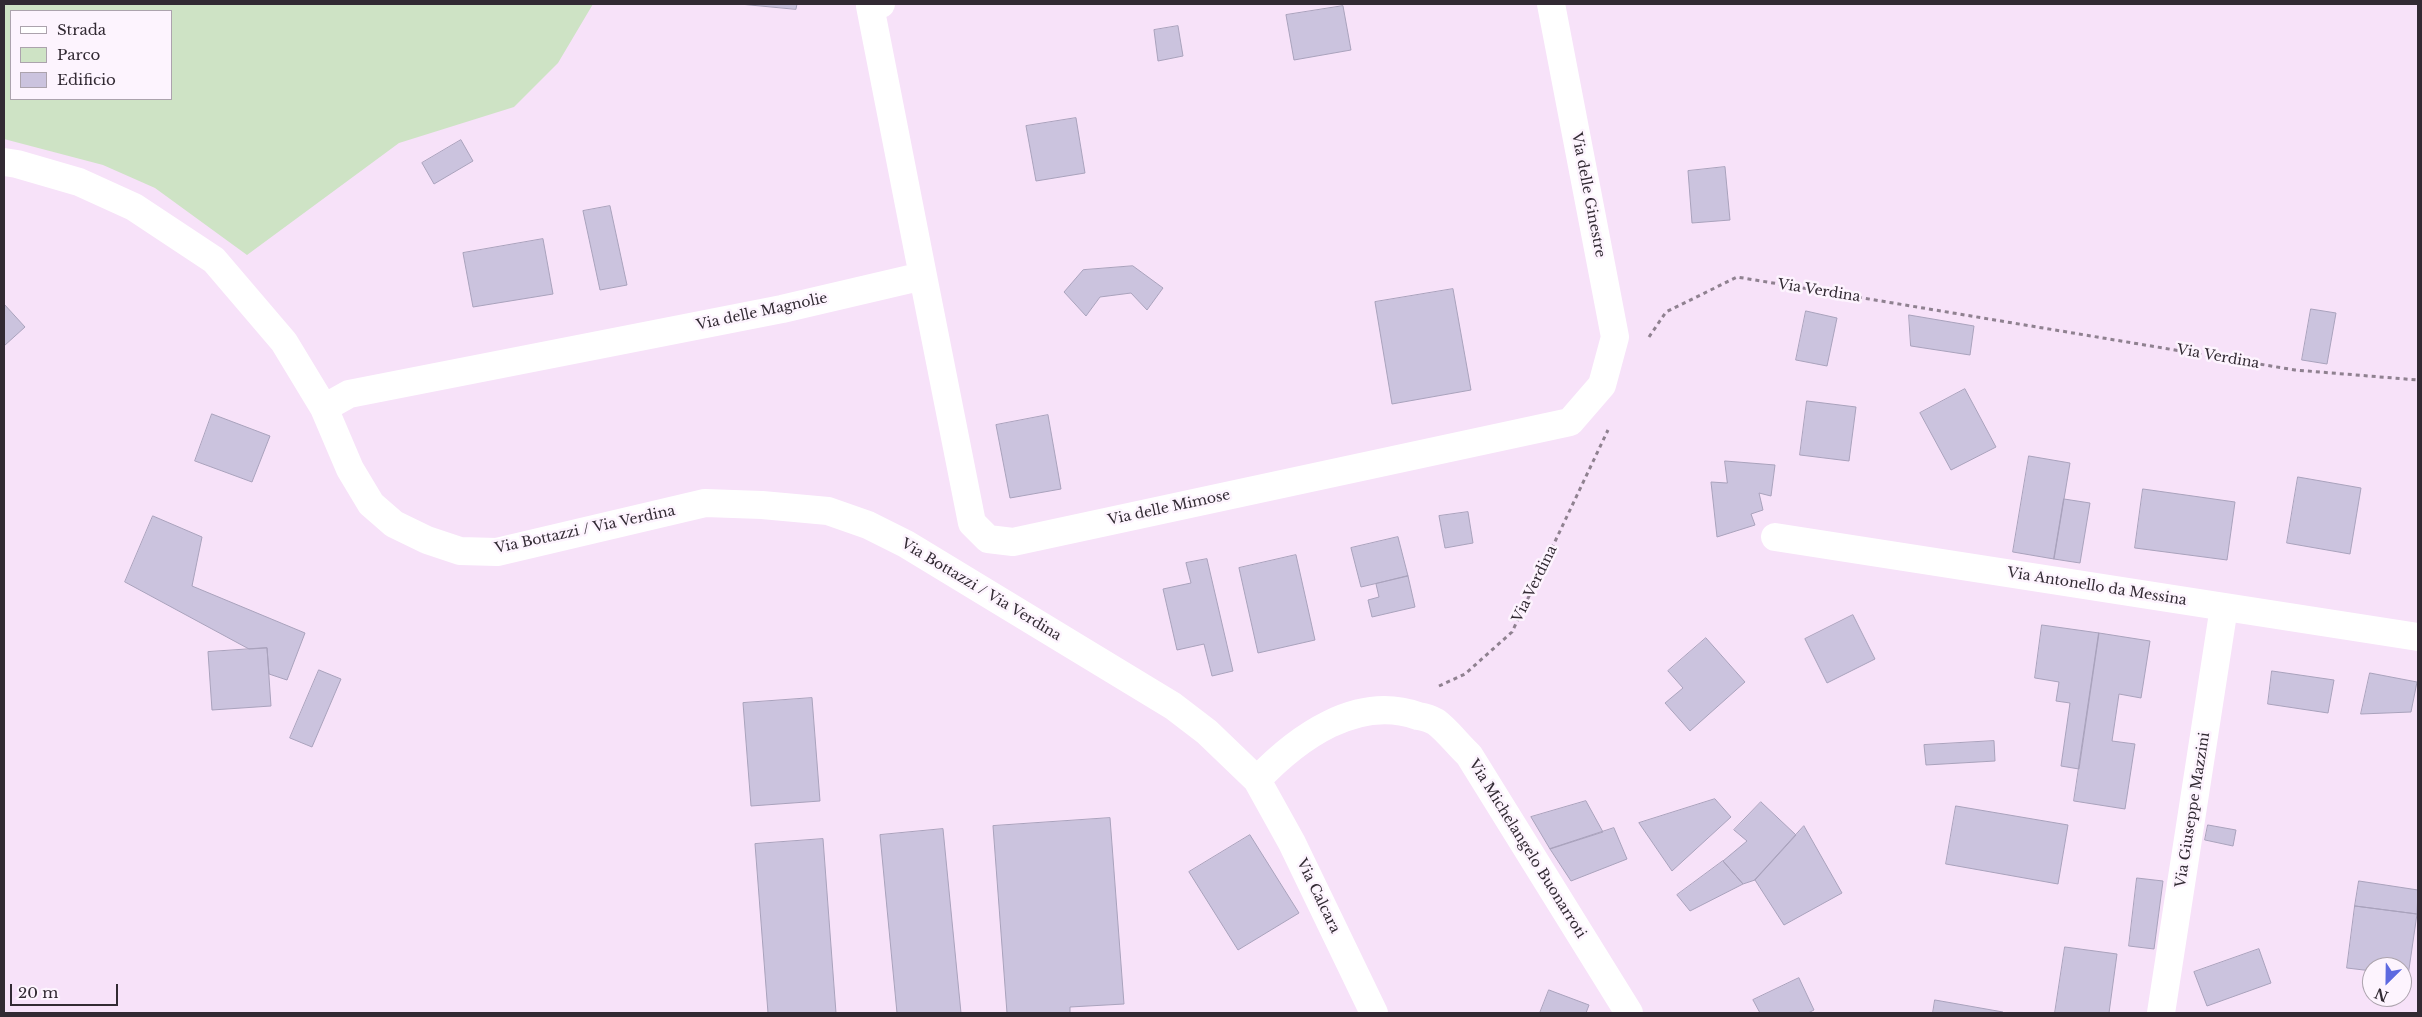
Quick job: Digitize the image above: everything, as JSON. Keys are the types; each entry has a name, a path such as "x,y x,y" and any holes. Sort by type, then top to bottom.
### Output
{"street":[{"path":"881,4 870,6 923,276"},
{"name":"Via delle Ginestre","path":"1551,4 1615,337 1611,391"},
{"name":"Via Bottazzi / Via Verdina","path":"4,162 79,182 134,206 214,260 284,342 324,408 350,469 371,504 394,524 427,540 460,551 497,552 704,503 762,504 828,510 868,525 906,544 1173,706 1207,732 1257,780"},
{"name":"Via delle Mimose","path":"923,276 972,523 988,539 1013,542 1570,422 1611,391"},
{"name":"Via delle Magnolie","path":"324,408 349,394 782,309 923,276"},
{"name":"Via Antonello da Messina","path":"1775,537 2418,637"},
{"name":"Via Giuseppe Mazzini","path":"2161,1013 2224,607"},
{"name":"Via Michelangelo Buonarroti","path":"1257,780 1277,759 1300,742 1340,718 1377,711 1402,710 1435,722 1468,755 1629,1013"},
{"name":"Via Calcara","path":"1257,780 1292,843 1374,1013"}],"path":[{"name":"Via Verdina","path":"1645,345 1653,328 1666,312 1736,277 2295,370 2418,380"},
{"name":"Via Verdina","path":"1442,685 1465,674 1512,632 1603,443 1611,391"}],"green space":[{"path":"4,4 593,4 558,63 514,107 399,143 247,255 155,188 103,165 4,139"}],"building":[{"path":"740,4 797,4 796,9"},
{"path":"1343,6 1351,50 1294,60 1286,15"},
{"path":"1178,26 1183,56 1158,61 1154,30"},
{"path":"1076,118 1085,173 1036,181 1026,126"},
{"path":"461,140 473,161 434,184 422,163"},
{"path":"1725,167 1730,220 1692,223 1688,171"},
{"path":"610,206 627,285 600,290 583,211"},
{"path":"543,239 553,294 473,307 463,253"},
{"path":"1133,266 1163,288 1147,310 1131,293 1100,297 1086,316 1064,292 1083,270"},
{"path":"1453,289 1471,390 1392,404 1375,302"},
{"path":"4,304 25,327 4,346"},
{"path":"2311,309 2336,313 2327,364 2302,360"},
{"path":"1806,311 1837,318 1827,366 1796,360"},
{"path":"1909,315 1974,326 1970,355 1911,346"},
{"path":"1965,389 1996,447 1951,470 1920,413"},
{"path":"1807,401 1856,407 1849,461 1800,455"},
{"path":"212,414 270,436 252,482 195,461"},
{"path":"1048,415 1061,489 1010,498 996,425"},
{"path":"2029,456 2070,463 2054,559 2013,552"},
{"path":"1725,461 1775,465 1771,496 1759,493 1763,510 1751,514 1755,525 1717,537 1711,482 1727,483"},
{"path":"2298,477 2361,488 2350,554 2287,543"},
{"path":"2143,489 2235,502 2227,560 2135,548"},
{"path":"2064,499 2090,503 2080,563 2054,559"},
{"path":"1468,512 1473,543 1445,548 1439,516"},
{"path":"153,516 202,537 192,586 305,633 287,680 269,674 267,648 249,649 125,582"},
{"path":"1398,537 1408,576 1361,587 1351,548"},
{"path":"1296,555 1315,640 1258,653 1239,568"},
{"path":"1207,559 1233,671 1212,676 1204,644 1177,650 1163,589 1191,583 1186,563"},
{"path":"1408,576 1415,607 1372,617 1368,600 1379,597 1376,584"},
{"path":"1853,615 1875,659 1827,683 1805,639"},
{"path":"2042,625 2099,633 2079,769 2061,766 2070,703 2056,701 2059,682 2035,678"},
{"path":"2099,633 2150,641 2141,698 2119,694 2112,741 2135,744 2125,809 2074,801"},
{"path":"1706,638 1745,682 1690,731 1665,703 1683,688 1668,671"},
{"path":"267,648 271,706 212,710 208,652"},
{"path":"319,670 341,679 312,747 290,738"},
{"path":"2272,671 2334,680 2328,713 2268,704"},
{"path":"2370,673 2417,682 2411,712 2361,714"},
{"path":"812,698 820,801 751,806 743,703"},
{"path":"1994,741 1995,761 1926,765 1924,745"},
{"path":"1715,799 1731,817 1672,871 1639,823"},
{"path":"1586,801 1603,832 1550,849 1531,817"},
{"path":"1761,802 1796,835 1755,880 1743,884 1723,861 1747,841 1734,830"},
{"path":"1956,806 2068,825 2058,884 1946,864"},
{"path":"1110,818 1124,1004 1070,1007 1070,1013 1007,1013 993,826"},
{"path":"2208,825 2236,830 2233,846 2205,840"},
{"path":"1804,826 1842,893 1784,925 1755,880"},
{"path":"1614,828 1627,859 1571,881 1550,849"},
{"path":"943,829 961,1013 897,1013 880,835"},
{"path":"1250,835 1299,913 1238,950 1189,872"},
{"path":"823,839 836,1013 768,1013 755,844"},
{"path":"1723,861 1743,884 1690,911 1677,895"},
{"path":"2137,878 2163,881 2154,949 2129,946"},
{"path":"2359,881 2418,890 2417,914 2355,906"},
{"path":"2355,906 2417,914 2411,957 2362,957 2362,970 2347,968"},
{"path":"2065,947 2117,954 2109,1013 2055,1013"},
{"path":"2259,949 2271,983 2207,1006 2194,972"},
{"path":"1799,978 1814,1010 1808,1013 1760,1013 1753,1000"},
{"path":"1549,990 1589,1005 1586,1013 1540,1013"},
{"path":"1935,1000 2003,1012 2003,1013 1933,1013"}]}
